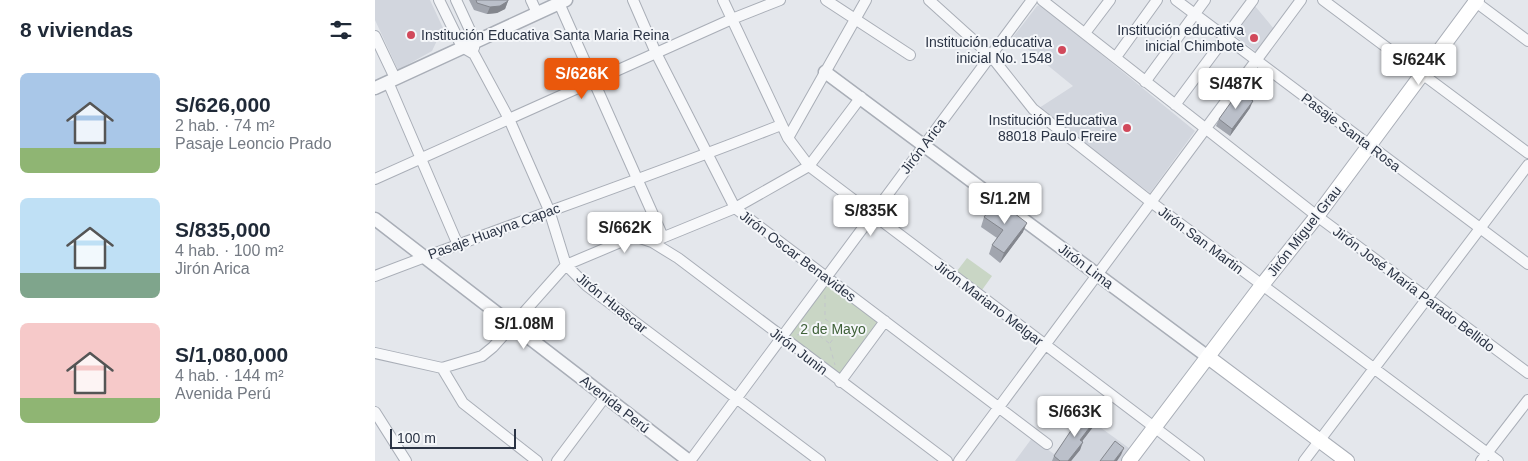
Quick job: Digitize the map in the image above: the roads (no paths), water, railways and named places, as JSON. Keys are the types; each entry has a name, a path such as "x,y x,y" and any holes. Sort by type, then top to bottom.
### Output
{"main road":[{"name":"Jirón Miguel Grau","path":"1129,461 1262,285 1317,216 1475,1"},
{"name":"Jirón Lima","path":"1207,357 1347,461"}],"street":[{"path":"439,0 462,47 474,54 475,41 456,0"},
{"path":"531,0 537,13"},
{"name":"Jirón Oscar Benavides","path":"633,0 656,53 735,208 1047,444"},
{"name":"Jirón Mariano Melgar","path":"723,0 781,125 788,138 809,166 871,215 1199,461"},
{"path":"375,179 732,19 780,0"},
{"path":"826,0 910,55"},
{"path":"788,138 866,0"},
{"name":"Jirón San Martin","path":"929,0 991,56 1033,109 1151,202 1373,369 1484,457 1499,461"},
{"name":"Jirón Arica","path":"690,461 1032,0"},
{"name":"Jirón José María Parado Bellido","path":"1041,0 1317,216 1528,373"},
{"path":"1085,33 1110,0"},
{"path":"1116,57 1157,0"},
{"name":"Pasaje Santa Rosa","path":"1175,0 1226,36 1528,264"},
{"path":"1145,82 1205,0"},
{"path":"1175,105 1253,0"},
{"path":"959,461 1301,0"},
{"path":"1323,0 1528,153"},
{"path":"1475,1 1528,41"},
{"path":"375,88 563,2 593,82 663,237"},
{"path":"375,36 421,159 458,245"},
{"name":"Jirón Huascar","path":"474,54 509,119 549,210 566,265 587,286 820,461"},
{"name":"Jirón Lima","path":"825,72 1207,357"},
{"path":"375,353 442,368 482,356 566,265 630,238 640,238 652,242 735,208 809,166 861,97"},
{"name":"Pasaje Huayna Capac","path":"375,276 549,210 707,155 781,125"},
{"path":"1304,461 1528,165"},
{"name":"Avenida Perú","path":"375,218 690,461"},
{"name":"Jirón Junin","path":"652,242 678,258 781,338 947,461"},
{"path":"840,382 885,321"},
{"path":"442,368 463,403 537,461"},
{"path":"557,461 605,397"},
{"path":"1484,457 1528,400"},
{"path":"375,412 406,461"}],"place":[{"name":"Institución Educativa Santa Maria Reina","path":"411,35"},
{"name":"Institución educativa inicial Chimbote","path":"1254,38"},
{"name":"Institución educativa inicial No. 1548","path":"1062,50"},
{"name":"Institución Educativa 88018 Paulo Freire","path":"1127,128"}],"park label":[{"name":"2 de Mayo","path":"833,329"}]}
